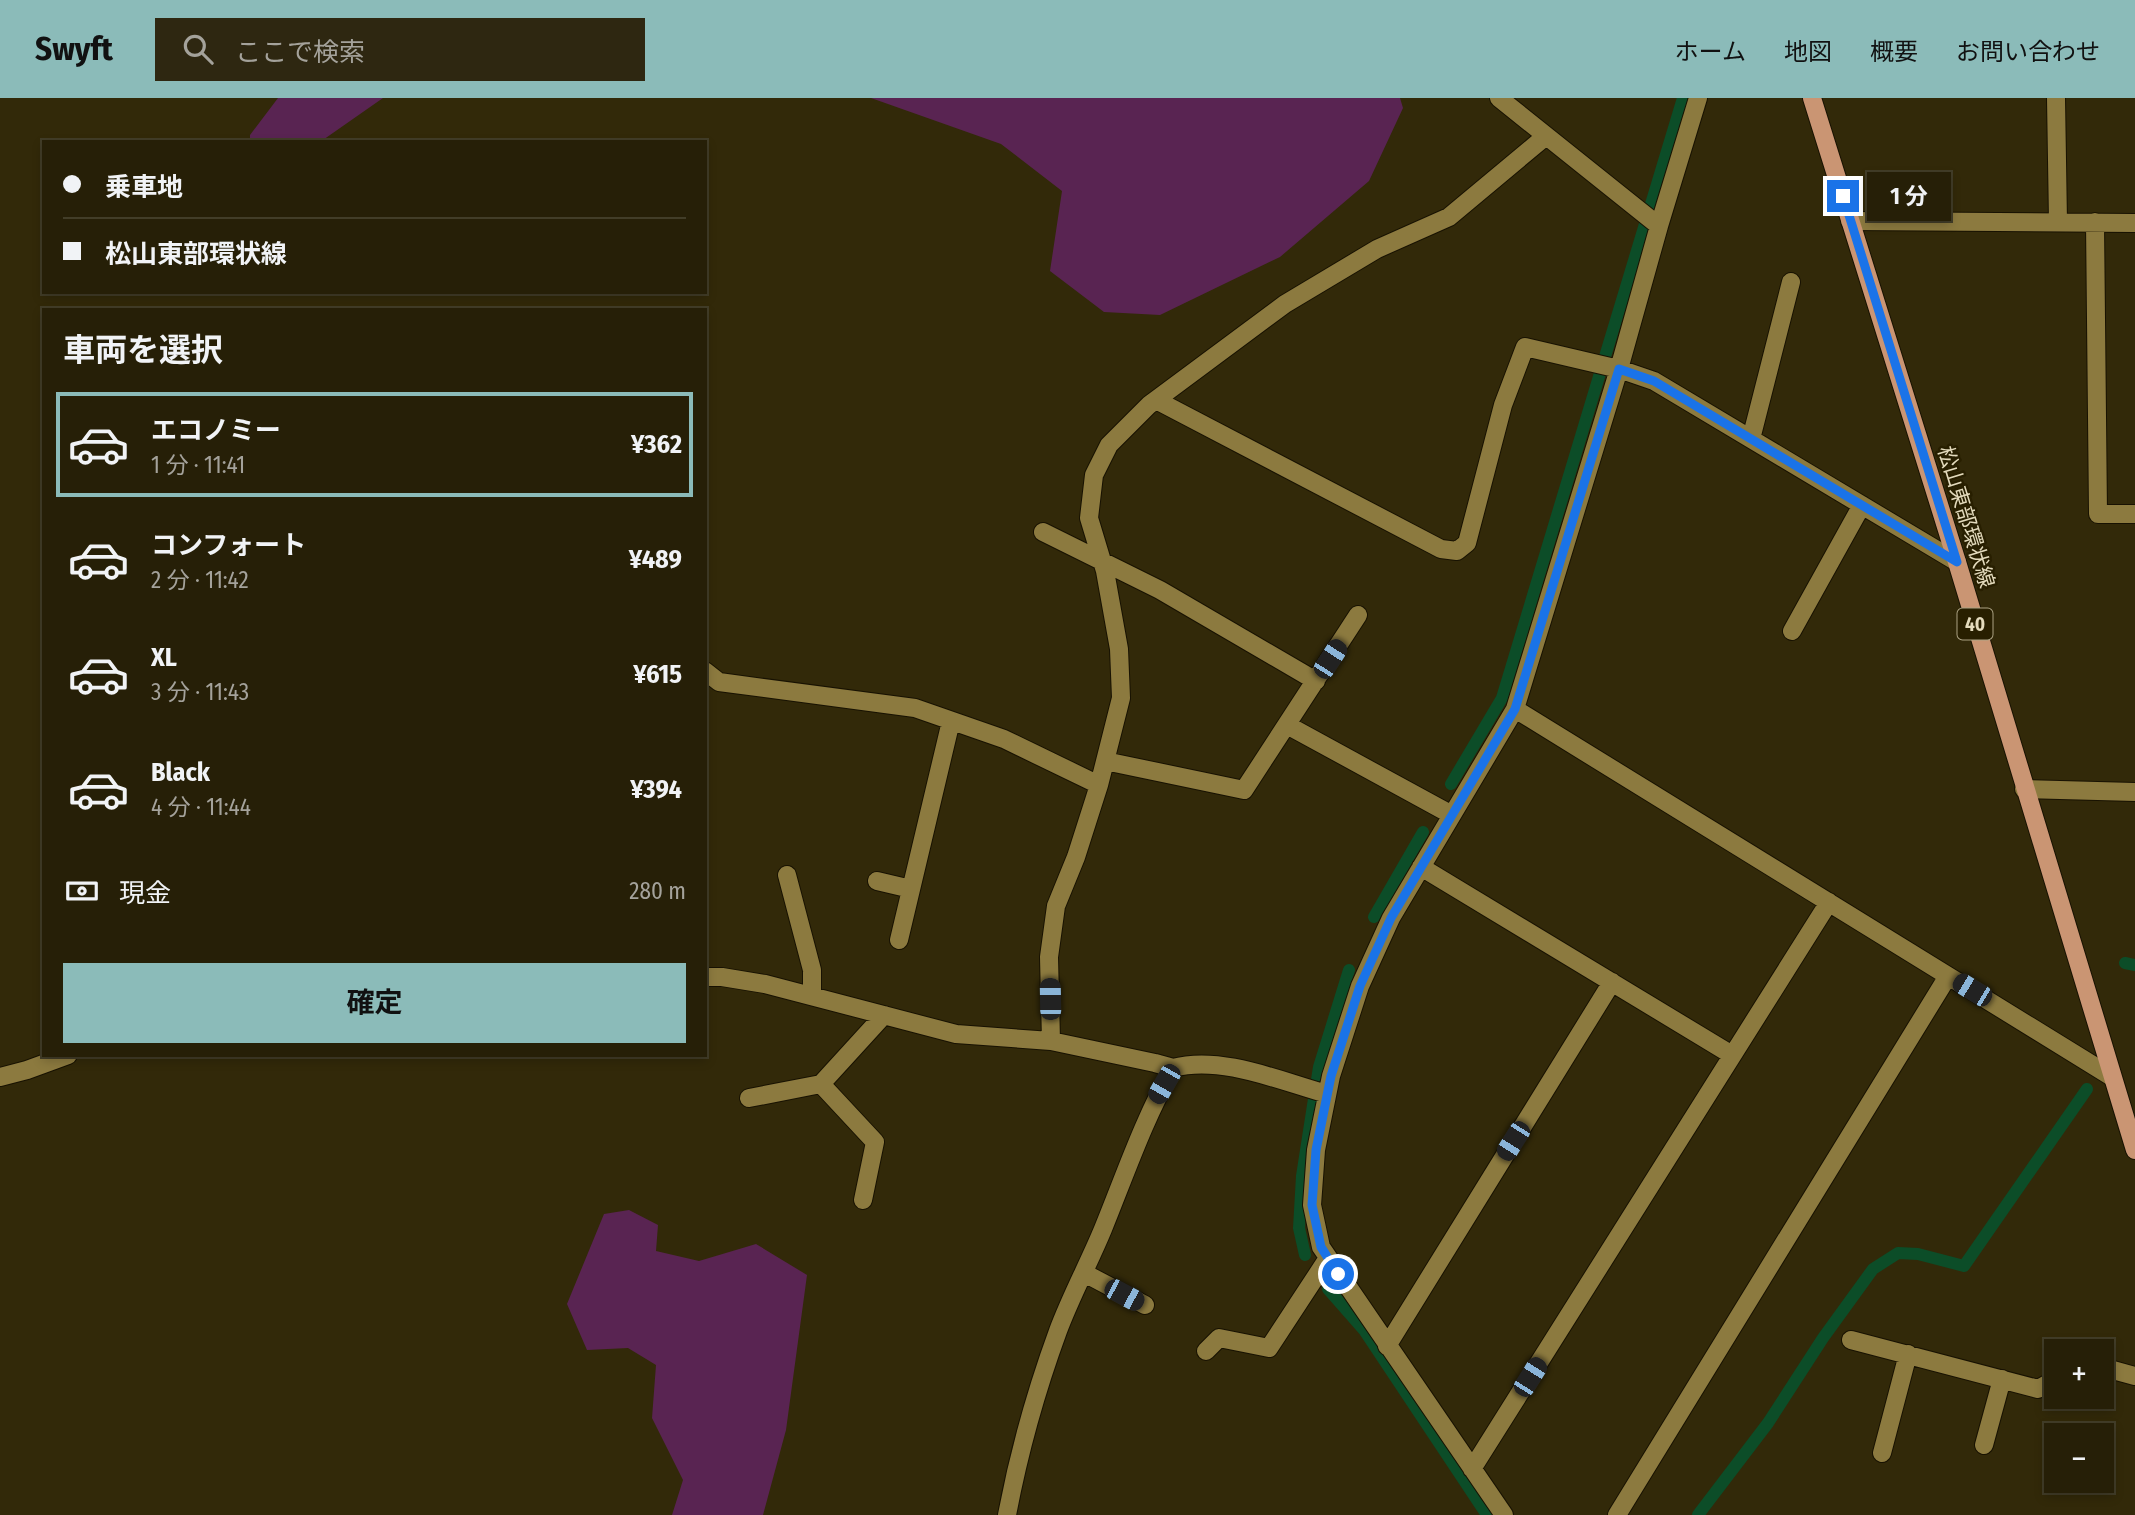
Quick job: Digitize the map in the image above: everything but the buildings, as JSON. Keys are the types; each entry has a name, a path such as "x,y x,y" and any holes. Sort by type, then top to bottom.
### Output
{"main road":[{"name":"松山東部環状線","path":"1812,98 1957,562 2135,1150"}],"street":[{"path":"1499,98 1659,226"},
{"path":"1504,1515 1321,1247 1312,1205 1316,1150 1327,1094 1360,986 1391,918 1515,709 1698,98"},
{"path":"2056,98 2058,222"},
{"path":"1051,1041 1049,957 1056,906 1076,857 1099,785 1121,698 1119,649 1102,562 1089,518 1094,475 1109,445 1156,400 1285,304 1377,249 1449,217 1546,136"},
{"path":"1850,221 2135,223"},
{"path":"2095,222 2098,514 2135,514"},
{"path":"1751,439 1791,282"},
{"path":"1156,400 1441,549 1457,551 1467,543 1503,405 1525,347 1619,369 1654,381 1957,562"},
{"path":"1792,631 1862,505"},
{"path":"1043,532 1160,590 1316,681"},
{"path":"1105,761 1244,790 1358,615"},
{"path":"707,673 719,682 915,708 1004,739 1099,785"},
{"path":"1515,709 2112,1077"},
{"path":"899,940 951,721"},
{"path":"1287,725 1452,815"},
{"path":"2024,789 2135,792"},
{"path":"1421,867 1732,1055"},
{"path":"787,875 812,970 812,996"},
{"path":"877,881 911,890"},
{"path":"1472,1469 1829,902"},
{"path":"1617,1515 1948,976"},
{"path":"707,977 755,982 956,1034 1051,1041 1155,1062 1173,1069 1191,1063 1226,1066 1327,1094"},
{"path":"1387,1346 1612,982"},
{"path":"750,1098 821,1084 884,1015"},
{"path":"0,1077 63,1057"},
{"path":"1007,1515 1014,1474 1035,1398 1059,1328 1155,1100 1173,1069"},
{"path":"821,1084 875,1142 863,1200"},
{"path":"1206,1352 1219,1338 1269,1348 1328,1258"},
{"path":"1084,1273 1145,1305"},
{"path":"1851,1340 2038,1389 2044,1385"},
{"path":"1882,1453 1908,1354"},
{"path":"2114,1370 2135,1376"},
{"path":"1984,1445 2002,1379"}],"shaded area":[{"path":"278,98 383,98 323,140 250,140 250,135"},
{"path":"871,98 1400,98 1403,108 1369,181 1280,257 1160,315 1104,312 1050,271 1062,191 1001,144"},
{"path":"629,1210 658,1225 656,1251 699,1261 756,1244 807,1275 786,1430 763,1515 672,1515 683,1480 652,1418 656,1365 628,1348 587,1350 567,1304 604,1214"}],"waterway":[{"path":"1451,784 1502,698 1683,98"},
{"path":"1374,917 1423,832"},
{"path":"2125,963 2135,965"},
{"path":"1305,1255 1299,1228 1302,1176 1319,1067 1349,970"},
{"path":"1698,1515 1768,1423 1823,1338 1873,1269 1898,1253 1918,1254 1964,1266 2087,1089"},
{"path":"1328,1289 1364,1330 1487,1515"}],"route":[{"path":"1338,1274 1321,1247 1312,1205 1316,1150 1331,1076 1360,986 1391,918 1515,709 1619,369 1654,381 1957,562 1843,196"}]}
